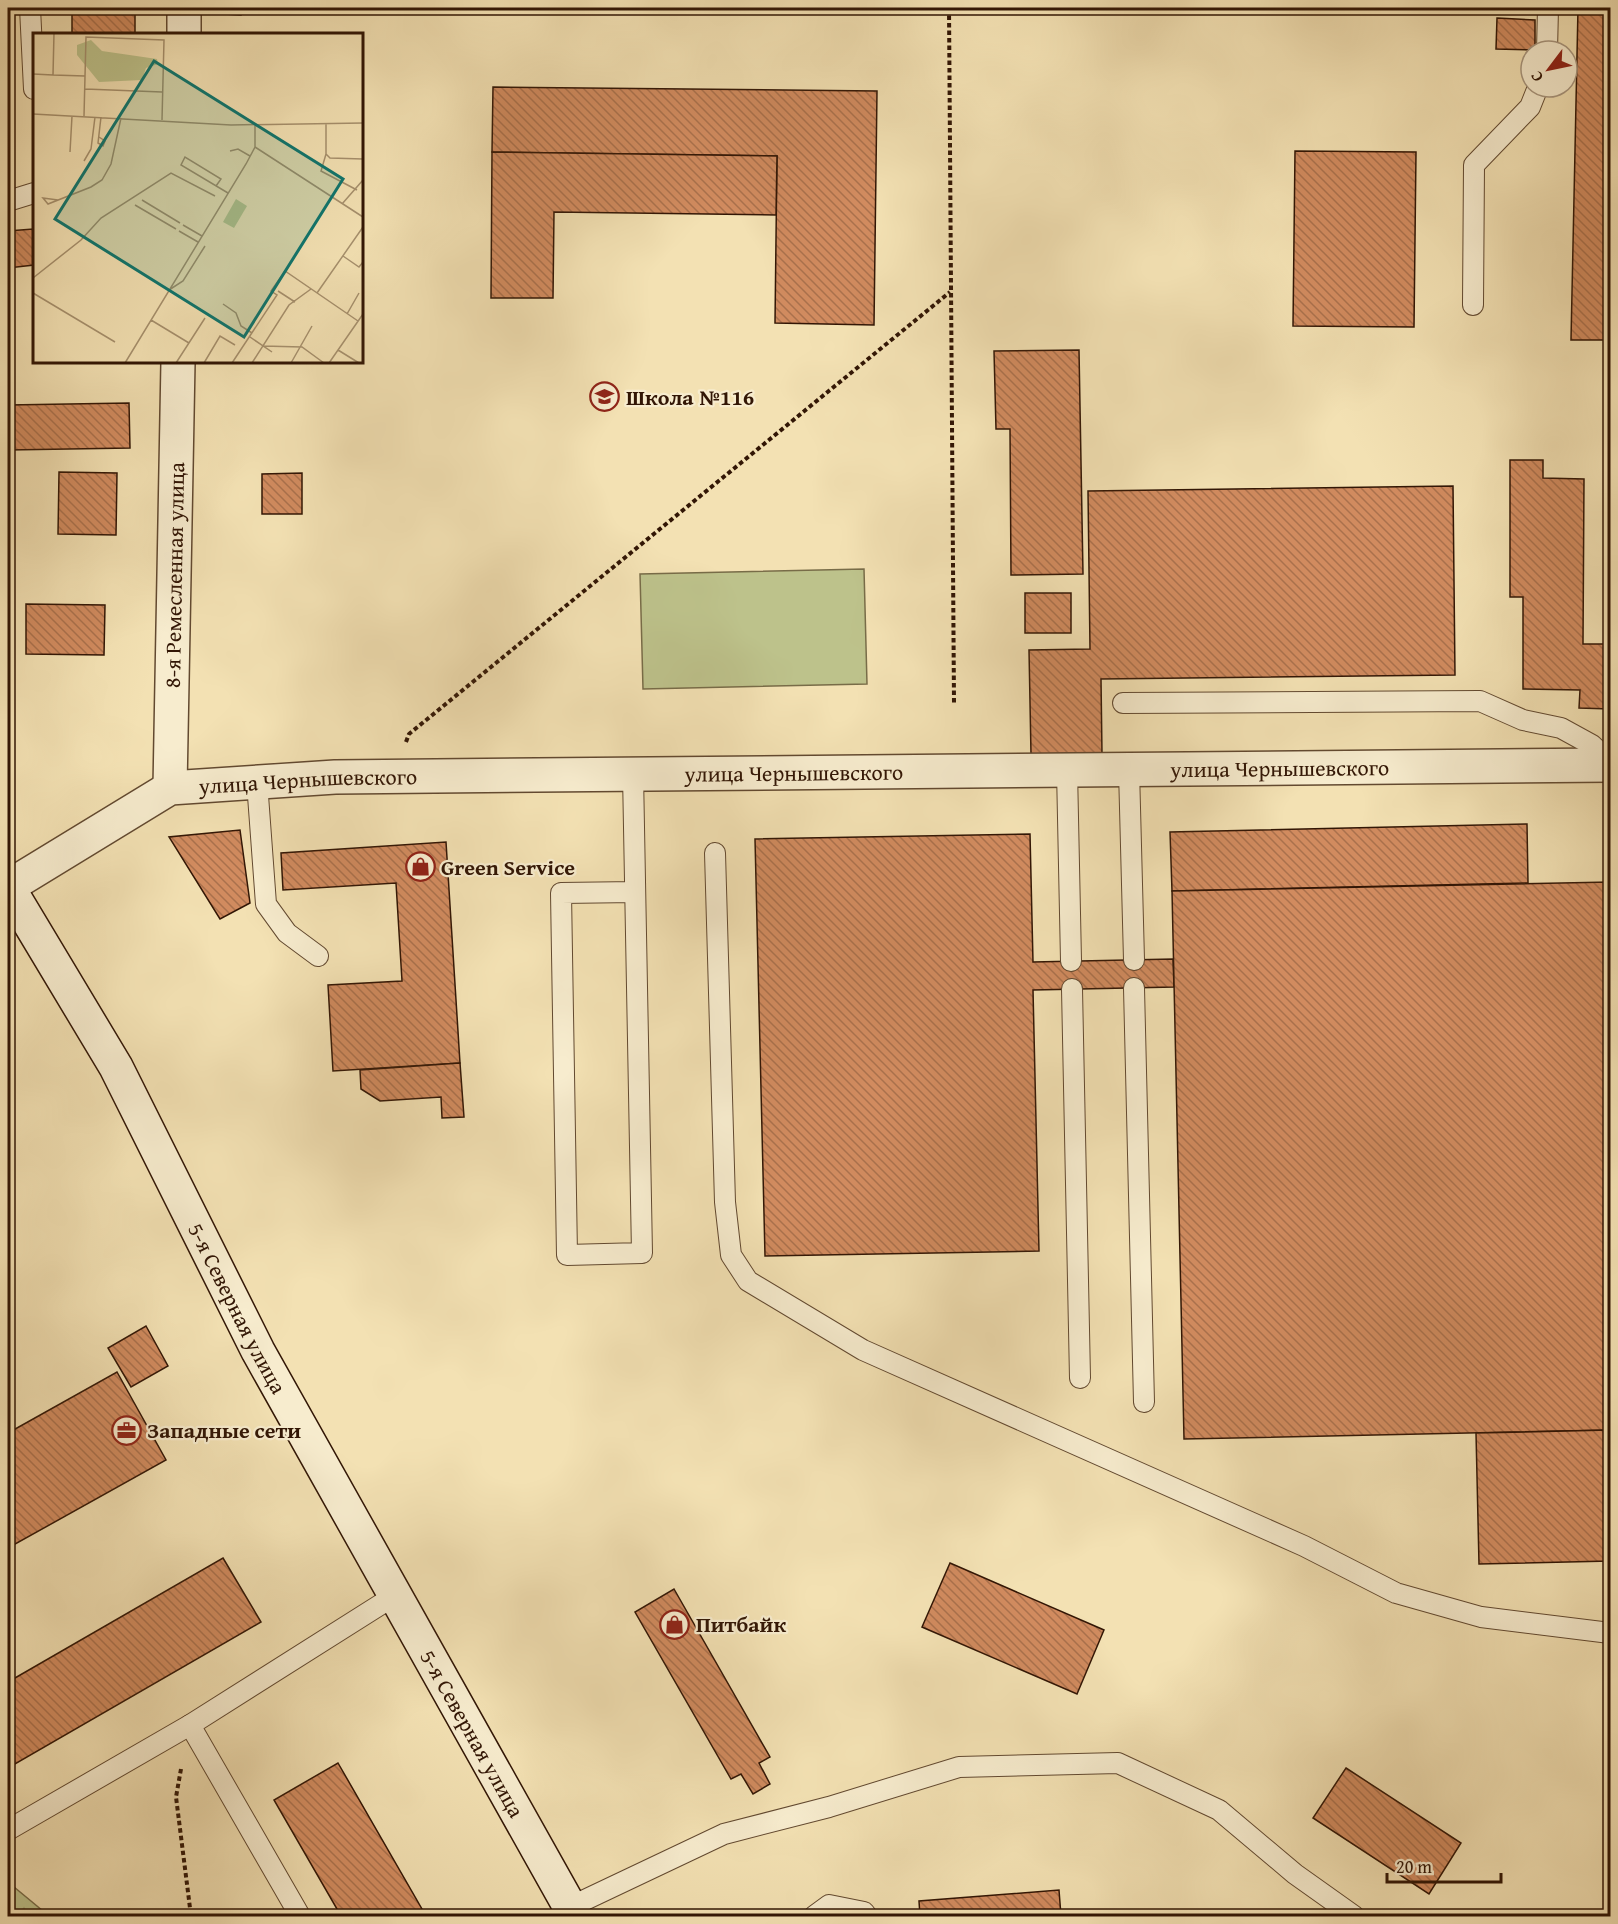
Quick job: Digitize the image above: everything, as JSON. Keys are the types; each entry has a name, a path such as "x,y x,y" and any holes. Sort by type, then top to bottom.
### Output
{"street":[{"path":"184,8 184,33"},
{"name":"8-я Ремесленная улица","path":"171,788 178,363"},
{"name":"улица Чернышевского","path":"8,887 171,788 335,777 1611,764"},
{"name":"5-я Северная улица","path":"8,887 116,1066 258,1351 572,1912"}],"lane":[{"path":"30,8 33,69"},
{"path":"1547,39 1548,8"},
{"path":"1473,305 1474,165 1530,107 1533,99"},
{"path":"8,201 33,193"},
{"path":"1123,703 1480,701 1523,720 1561,728 1592,745 1611,764"},
{"path":"1067,770 1071,961"},
{"path":"1129,770 1134,960"},
{"path":"633,774 642,1253 567,1255 561,893 635,892"},
{"path":"257,782 266,904 287,933 318,956"},
{"path":"715,853 725,1202 731,1255 748,1281 863,1350 1304,1546 1396,1593 1481,1617 1611,1633"},
{"path":"1134,988 1144,1402"},
{"path":"1072,989 1080,1378"},
{"path":"8,1830 190,1725 394,1596"},
{"path":"190,1725 300,1917"},
{"path":"572,1912 724,1834 829,1806 959,1767 1118,1764 1219,1810 1295,1874 1354,1917"},
{"path":"814,1917 829,1905 864,1912 867,1917"}],"path":[{"path":"949,8 954,704"},
{"path":"405,745 409,734 950,292"},
{"path":"190,1725 176,1797 191,1917"}],"green space":[{"path":"864,569 867,684 643,689 640,574"},
{"path":"8,1882 49,1916 8,1916"}],"building":[{"path":"72,8 135,8 135,33 72,33"},
{"path":"206,8 242,8 241,15 206,13"},
{"path":"581,8 648,8 648,12"},
{"path":"1578,8 1610,8 1610,340 1571,340 1576,99 1579,99"},
{"path":"1497,18 1535,20 1535,39 1519,39 1519,50 1496,49"},
{"path":"493,87 877,91 874,325 775,323 777,156 492,152"},
{"path":"1295,151 1416,152 1414,327 1293,326"},
{"path":"492,152 777,156 776,215 554,212 553,298 491,298"},
{"path":"33,229 33,265 8,268 8,231"},
{"path":"1079,350 1083,574 1011,575 1010,429 996,429 994,351"},
{"path":"129,403 130,448 8,450 8,405"},
{"path":"1510,460 1543,460 1543,478 1584,479 1583,644 1610,644 1610,709 1579,708 1580,690 1523,689 1523,597 1510,597"},
{"path":"59,472 117,473 116,535 58,534"},
{"path":"302,473 302,514 262,514 262,474"},
{"path":"1453,486 1455,675 1101,679 1102,753 1031,754 1029,650 1090,649 1088,491"},
{"path":"1025,593 1071,593 1071,633 1025,633"},
{"path":"26,604 105,605 104,655 26,654"},
{"path":"1527,824 1528,883 1172,891 1170,832"},
{"path":"240,830 250,903 220,919 169,837"},
{"path":"1030,834 1033,962 1173,959 1174,987 1033,990 1039,1251 765,1256 755,839"},
{"path":"446,842 460,1063 333,1071 328,985 402,981 396,883 283,890 281,853"},
{"path":"1610,882 1610,1430 1184,1439 1172,891"},
{"path":"460,1063 464,1117 442,1118 441,1097 380,1101 361,1089 360,1070"},
{"path":"146,1326 168,1366 131,1387 108,1348"},
{"path":"117,1372 166,1460 8,1548 8,1433"},
{"path":"1610,1430 1610,1561 1479,1564 1476,1433"},
{"path":"223,1558 261,1622 8,1768 8,1682"},
{"path":"950,1563 1104,1630 1077,1694 922,1627"},
{"path":"674,1589 770,1757 759,1763 770,1784 753,1794 741,1774 731,1779 635,1612"},
{"path":"338,1763 426,1916 341,1916 274,1800"},
{"path":"1346,1768 1461,1843 1429,1894 1313,1818"},
{"path":"1059,1890 1061,1916 920,1916 919,1901"}],"place":[{"name":"Школа №116","path":"605,397"},
{"name":"Green Service","path":"420,867"},
{"name":"Западные сети","path":"126,1430"},
{"name":"Питбайк","path":"675,1624"}]}
